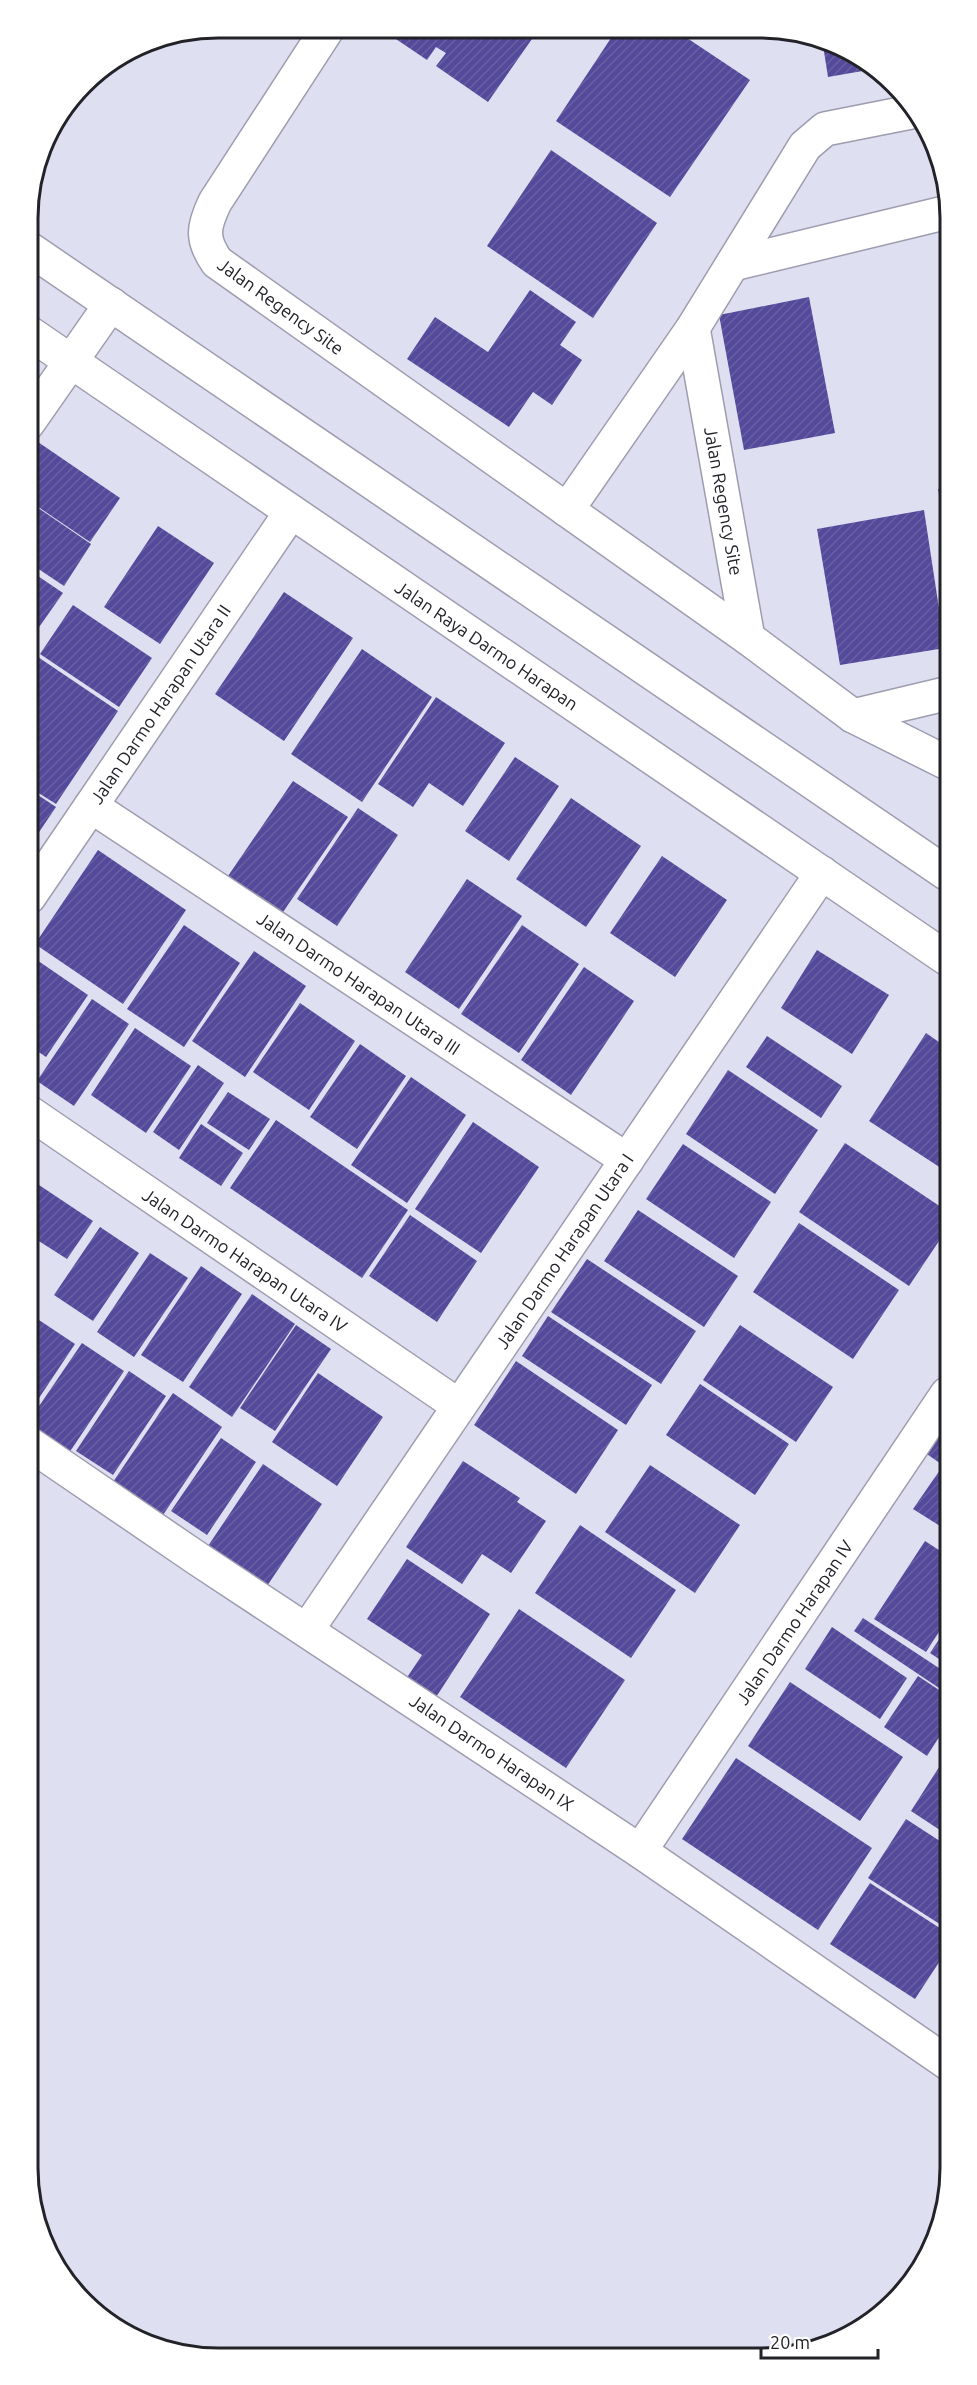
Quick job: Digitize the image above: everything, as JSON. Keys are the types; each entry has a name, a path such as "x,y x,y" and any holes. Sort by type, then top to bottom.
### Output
{"street":[{"name":"Jalan Regency Site","path":"322,38 215,202 207,218 204,234 207,249 217,262 748,638 853,716 940,759"},
{"path":"567,510 693,328 805,146 825,129 905,113"},
{"path":"734,264 940,214"},
{"path":"38,255 940,869"},
{"path":"38,409 111,304"},
{"name":"Jalan Regency Site","path":"693,328 748,638"},
{"name":"Jalan Raya Darmo Harapan","path":"38,339 940,954"},
{"name":"Jalan Darmo Harapan Utara II","path":"38,885 291,512"},
{"path":"853,716 940,695"},
{"name":"Jalan Darmo Harapan Utara III","path":"91,806 627,1160"},
{"name":"Jalan Darmo Harapan Utara I","path":"307,1630 822,873"},
{"name":"Jalan Darmo Harapan Utara IV","path":"38,1118 459,1406"},
{"name":"Jalan Darmo Harapan IV","path":"640,1851 939,1405"},
{"name":"Jalan Darmo Harapan IX","path":"38,1450 198,1559 939,2047"}],"building":[{"path":"394,38 533,38 488,102 436,66 446,53 436,47 427,60"},
{"path":"611,38 687,38 750,80 670,197 556,121"},
{"path":"824,49 863,71 828,77"},
{"path":"551,150 657,223 593,318 487,246"},
{"path":"530,290 576,322 560,345 582,360 552,405 533,392 509,427 407,359 435,317 488,352"},
{"path":"809,297 835,433 744,450 719,315"},
{"path":"38,442 120,498 90,542 38,507"},
{"path":"38,508 91,544 64,586 38,569"},
{"path":"924,510 940,614 940,649 840,665 817,529"},
{"path":"158,526 214,563 160,644 104,607"},
{"path":"38,576 63,593 38,629"},
{"path":"284,592 353,638 284,741 215,694"},
{"path":"73,605 152,658 119,707 40,654"},
{"path":"362,649 432,697 362,802 291,754"},
{"path":"38,657 118,711 56,804 38,793"},
{"path":"436,697 505,743 463,806 429,783 413,807 378,784"},
{"path":"515,757 559,786 509,861 465,831"},
{"path":"293,781 348,817 281,915 226,879"},
{"path":"38,795 56,807 38,834"},
{"path":"571,798 641,846 586,927 516,879"},
{"path":"358,808 398,835 337,926 297,899"},
{"path":"98,850 186,910 123,1004 38,946 38,940"},
{"path":"662,856 727,900 675,977 610,933"},
{"path":"467,879 522,916 459,1009 405,972"},
{"path":"184,925 240,963 184,1047 127,1009"},
{"path":"522,925 579,964 519,1053 461,1014"},
{"path":"817,950 889,995 852,1054 781,1008"},
{"path":"254,951 306,986 245,1077 192,1041"},
{"path":"38,961 88,995 46,1057 38,1052"},
{"path":"584,967 634,1001 571,1095 521,1060"},
{"path":"92,999 129,1024 74,1106 38,1080"},
{"path":"300,1003 355,1041 309,1110 253,1072"},
{"path":"135,1028 191,1066 146,1133 91,1095"},
{"path":"926,1033 940,1043 940,1167 869,1121"},
{"path":"767,1036 842,1086 821,1118 746,1067"},
{"path":"360,1044 406,1076 357,1149 310,1117"},
{"path":"198,1065 224,1083 179,1150 153,1132"},
{"path":"728,1070 818,1130 775,1194 686,1134"},
{"path":"411,1077 466,1115 407,1203 351,1165"},
{"path":"228,1092 270,1119 249,1150 207,1123"},
{"path":"276,1120 408,1210 362,1278 230,1188"},
{"path":"473,1122 539,1167 481,1253 415,1209"},
{"path":"201,1124 243,1153 221,1186 179,1158"},
{"path":"845,1143 939,1206 939,1240 909,1286 799,1212"},
{"path":"683,1144 771,1202 734,1258 646,1199"},
{"path":"38,1184 93,1221 67,1259 38,1240"},
{"path":"638,1210 738,1276 704,1327 604,1261"},
{"path":"410,1215 477,1261 437,1322 369,1276"},
{"path":"799,1223 899,1290 853,1359 753,1292"},
{"path":"100,1227 139,1253 93,1321 54,1295"},
{"path":"150,1253 188,1278 134,1357 97,1332"},
{"path":"587,1259 696,1331 661,1384 551,1312"},
{"path":"201,1266 242,1294 183,1382 141,1355"},
{"path":"252,1294 295,1324 232,1417 189,1387"},
{"path":"548,1316 652,1385 626,1425 522,1356"},
{"path":"38,1319 75,1344 38,1400"},
{"path":"296,1325 331,1349 275,1431 240,1408"},
{"path":"740,1325 833,1387 796,1442 703,1380"},
{"path":"82,1343 124,1371 67,1456 38,1436 38,1408"},
{"path":"516,1361 618,1430 576,1494 474,1425"},
{"path":"129,1371 166,1396 113,1475 76,1451"},
{"path":"318,1373 383,1417 337,1486 272,1442"},
{"path":"700,1384 789,1444 755,1495 666,1435"},
{"path":"173,1393 222,1427 163,1515 113,1482"},
{"path":"938,1423 939,1463 921,1450"},
{"path":"221,1438 256,1462 207,1535 171,1511"},
{"path":"463,1461 520,1498 517,1502 546,1521 511,1573 482,1554 462,1584 406,1547"},
{"path":"263,1464 322,1504 261,1595 202,1555"},
{"path":"650,1465 740,1525 695,1593 605,1532"},
{"path":"939,1471 939,1526 913,1509"},
{"path":"580,1525 676,1590 631,1658 535,1593"},
{"path":"925,1541 939,1550 939,1631 926,1652 874,1619"},
{"path":"407,1559 490,1614 429,1708 400,1688 422,1655 367,1619"},
{"path":"519,1609 625,1680 566,1768 460,1697"},
{"path":"863,1618 939,1668 939,1688 854,1631"},
{"path":"832,1627 907,1678 880,1719 805,1669"},
{"path":"939,1639 939,1659 930,1653"},
{"path":"918,1676 939,1690 939,1737 927,1756 884,1727"},
{"path":"790,1682 903,1757 860,1821 748,1746"},
{"path":"736,1758 872,1848 818,1930 682,1839"},
{"path":"939,1767 939,1830 911,1811"},
{"path":"906,1819 939,1841 939,1924 868,1878"},
{"path":"870,1883 939,1928 939,1962 915,1999 830,1944"}]}
